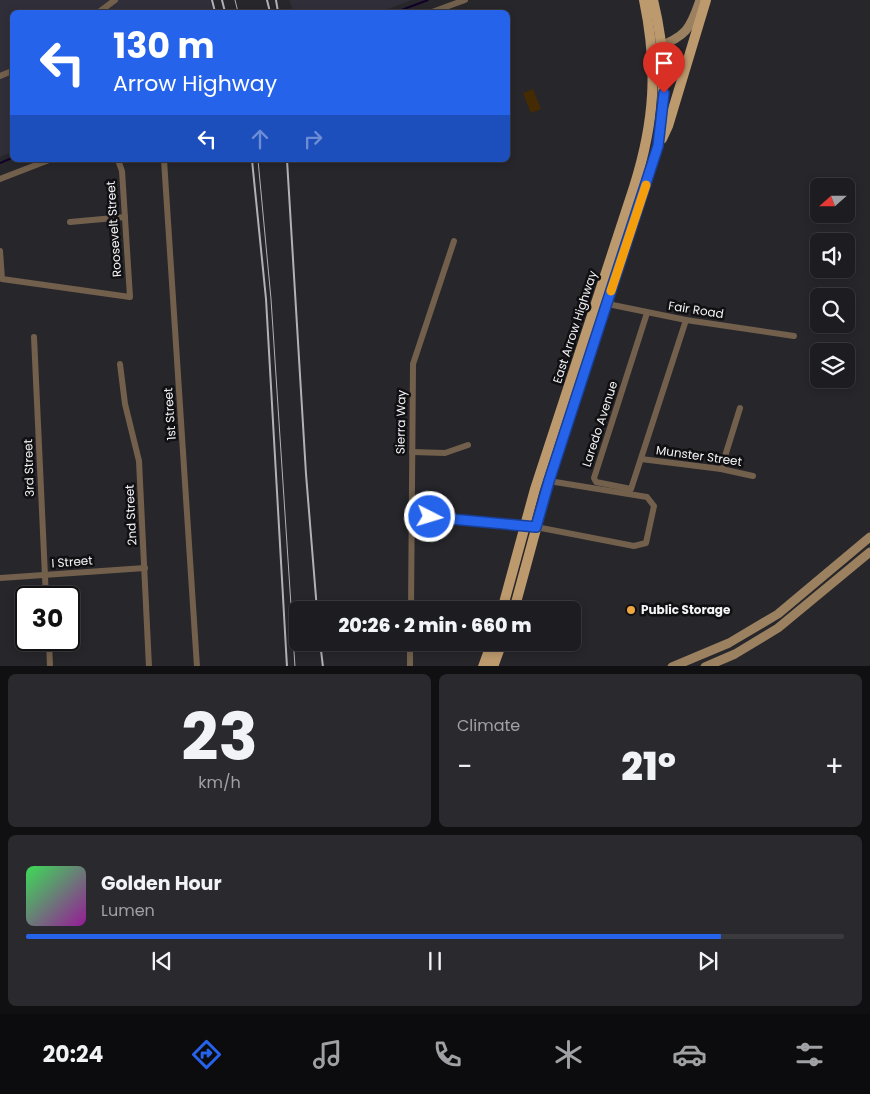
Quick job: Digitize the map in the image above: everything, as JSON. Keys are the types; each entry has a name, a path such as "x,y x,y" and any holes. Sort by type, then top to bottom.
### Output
{"main road":[{"name":"East Arrow Highway","path":"504,601 535,489 601,303 646,144 653,102 651,50 644,0"},
{"path":"653,0 662,46 664,93 658,146"},
{"path":"651,50 679,37 686,31 692,23 700,0"},
{"path":"516,601 601,303 658,146 668,126 706,0"},
{"path":"672,666 729,643 778,614 870,537"},
{"path":"705,666 735,654 778,628 870,552"},
{"path":"483,666 489,651"},
{"path":"493,666 499,651"}],"street":[{"path":"103,10 116,0"},
{"path":"438,10 465,0"},
{"path":"646,144 658,146"},
{"path":"0,179 44,162"},
{"name":"Roosevelt Street","path":"0,251 2,279 130,297 122,171 119,162"},
{"name":"1st Street","path":"164,162 197,666"},
{"path":"70,222 125,217"},
{"name":"Sierra Way","path":"411,601 413,364 454,241"},
{"name":"Fair Road","path":"601,303 686,320 794,336"},
{"name":"Laredo Avenue","path":"647,313 594,478 596,482 632,489 686,320"},
{"name":"3rd Street","path":"34,337 45,586"},
{"name":"2nd Street","path":"120,364 125,404 140,461 149,666"},
{"path":"721,469 740,408"},
{"path":"412,452 445,453 468,445"},
{"name":"Munster Street","path":"641,459 721,469 753,476"},
{"path":"412,515 536,527 634,546 646,543 654,506 647,497 549,481"},
{"name":"I Street","path":"0,578 145,568"},
{"path":"49,651 50,666"},
{"path":"410,651 410,666"}],"shaded area":[{"path":"0,0 210,0 212,10 10,10 10,153 0,157"},
{"path":"289,0 412,0 385,10 293,10"},
{"path":"533,89 541,109 531,113 523,93"}],"waterway":[{"path":"401,10 428,0"},
{"path":"0,163 10,159"}],"tram line":[{"path":"235,0 238,10"},
{"path":"258,162 271,299 295,666"}],"railway":[{"path":"212,0 214,10"},
{"path":"222,0 224,10"},
{"path":"267,0 270,10"},
{"path":"276,0 278,10"},
{"path":"252,162 266,299 287,666"},
{"path":"287,162 306,474 316,601"},
{"path":"321,651 323,666"}],"slow traffic":[{"path":"611,291 646,185"}],"place":[{"name":"Public Storage","path":"631,610"}],"route":[{"path":"430,517 536,527 549,481 658,146 664,93"}]}
